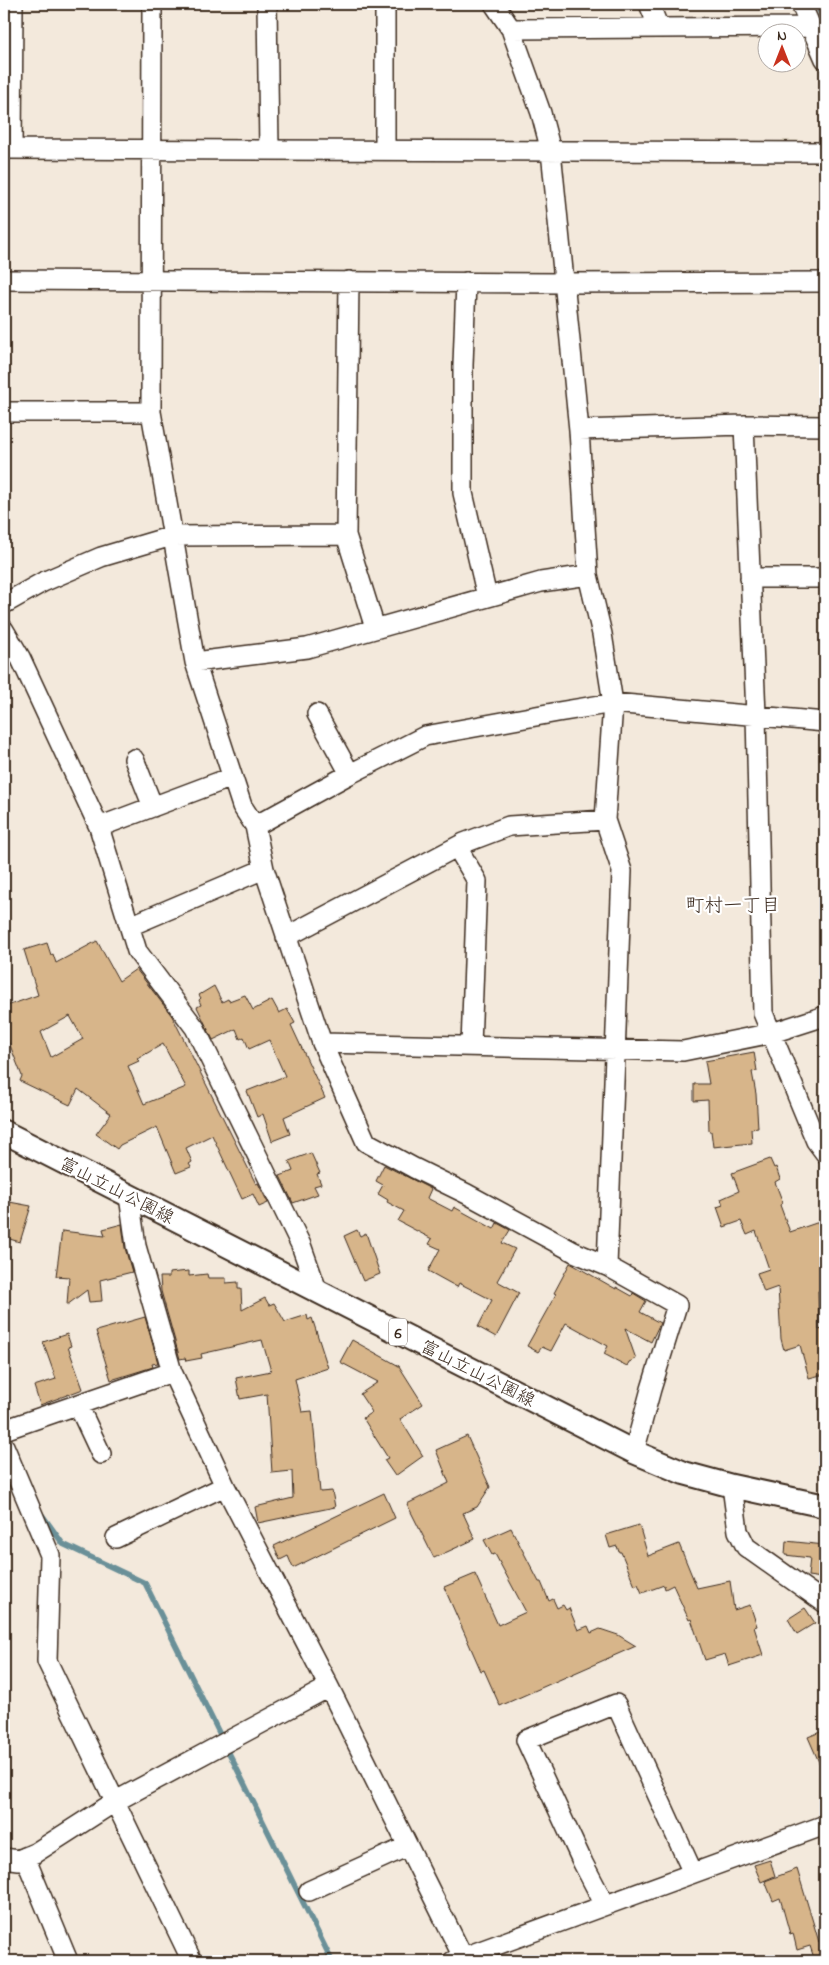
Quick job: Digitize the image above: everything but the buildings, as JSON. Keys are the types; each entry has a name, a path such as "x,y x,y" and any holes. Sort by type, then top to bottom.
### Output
{"main road":[{"name":"富山立山公園線","path":"4,1132 634,1452 684,1472 732,1486 815,1500 825,1506"}],"street":[{"path":"13,4 8,149 825,152"},
{"path":"152,4 152,412 195,662 232,777 242,806 255,826 264,869 322,1043 366,1142 574,1252 606,1266 677,1305 634,1452"},
{"path":"267,4 269,150"},
{"path":"386,4 386,150"},
{"path":"494,4 511,29 541,113 551,151 579,430 588,575 602,634 613,703 605,820 622,871 606,1266"},
{"path":"649,4 659,28"},
{"path":"802,4 825,59"},
{"path":"511,29 812,27"},
{"path":"4,280 564,283 825,282"},
{"path":"349,281 346,535 375,628"},
{"path":"466,282 463,365 463,493 487,597"},
{"path":"4,412 152,412"},
{"path":"744,426 756,715 764,1013 816,1141 825,1153"},
{"path":"579,430 825,426"},
{"path":"4,604 43,582 102,557 172,536 346,535"},
{"path":"195,662 307,648 542,582 588,575"},
{"path":"750,578 825,578"},
{"path":"4,630 12,661 99,827 137,951 194,1028 302,1245 317,1290"},
{"path":"255,826 350,774 425,736 613,703 825,722"},
{"path":"317,714 350,774"},
{"path":"134,759 153,807"},
{"path":"99,827 232,777"},
{"path":"286,937 457,847 509,826 605,820"},
{"path":"457,847 477,881 471,1046"},
{"path":"130,926 264,869"},
{"path":"322,1043 683,1051 772,1033 825,1016"},
{"path":"129,1196 136,1246 172,1372 225,1486 329,1687 408,1846 460,1960 825,1825"},
{"path":"4,1430 172,1372"},
{"path":"78,1405 101,1454"},
{"path":"4,1446 50,1555 47,1660 192,1961"},
{"path":"116,1538 225,1486"},
{"path":"732,1486 738,1531 746,1547 825,1603"},
{"path":"4,1858 18,1860 35,1853 116,1801 329,1687"},
{"path":"605,1905 583,1863 526,1740 616,1704 693,1873"},
{"path":"309,1891 408,1846"},
{"path":"25,1857 68,1961"}],"waterway":[{"path":"817,4 825,24"},
{"path":"43,1516 63,1544 145,1583 332,1961"}],"district":[{"name":"町村一丁目","path":"733,904"}]}
